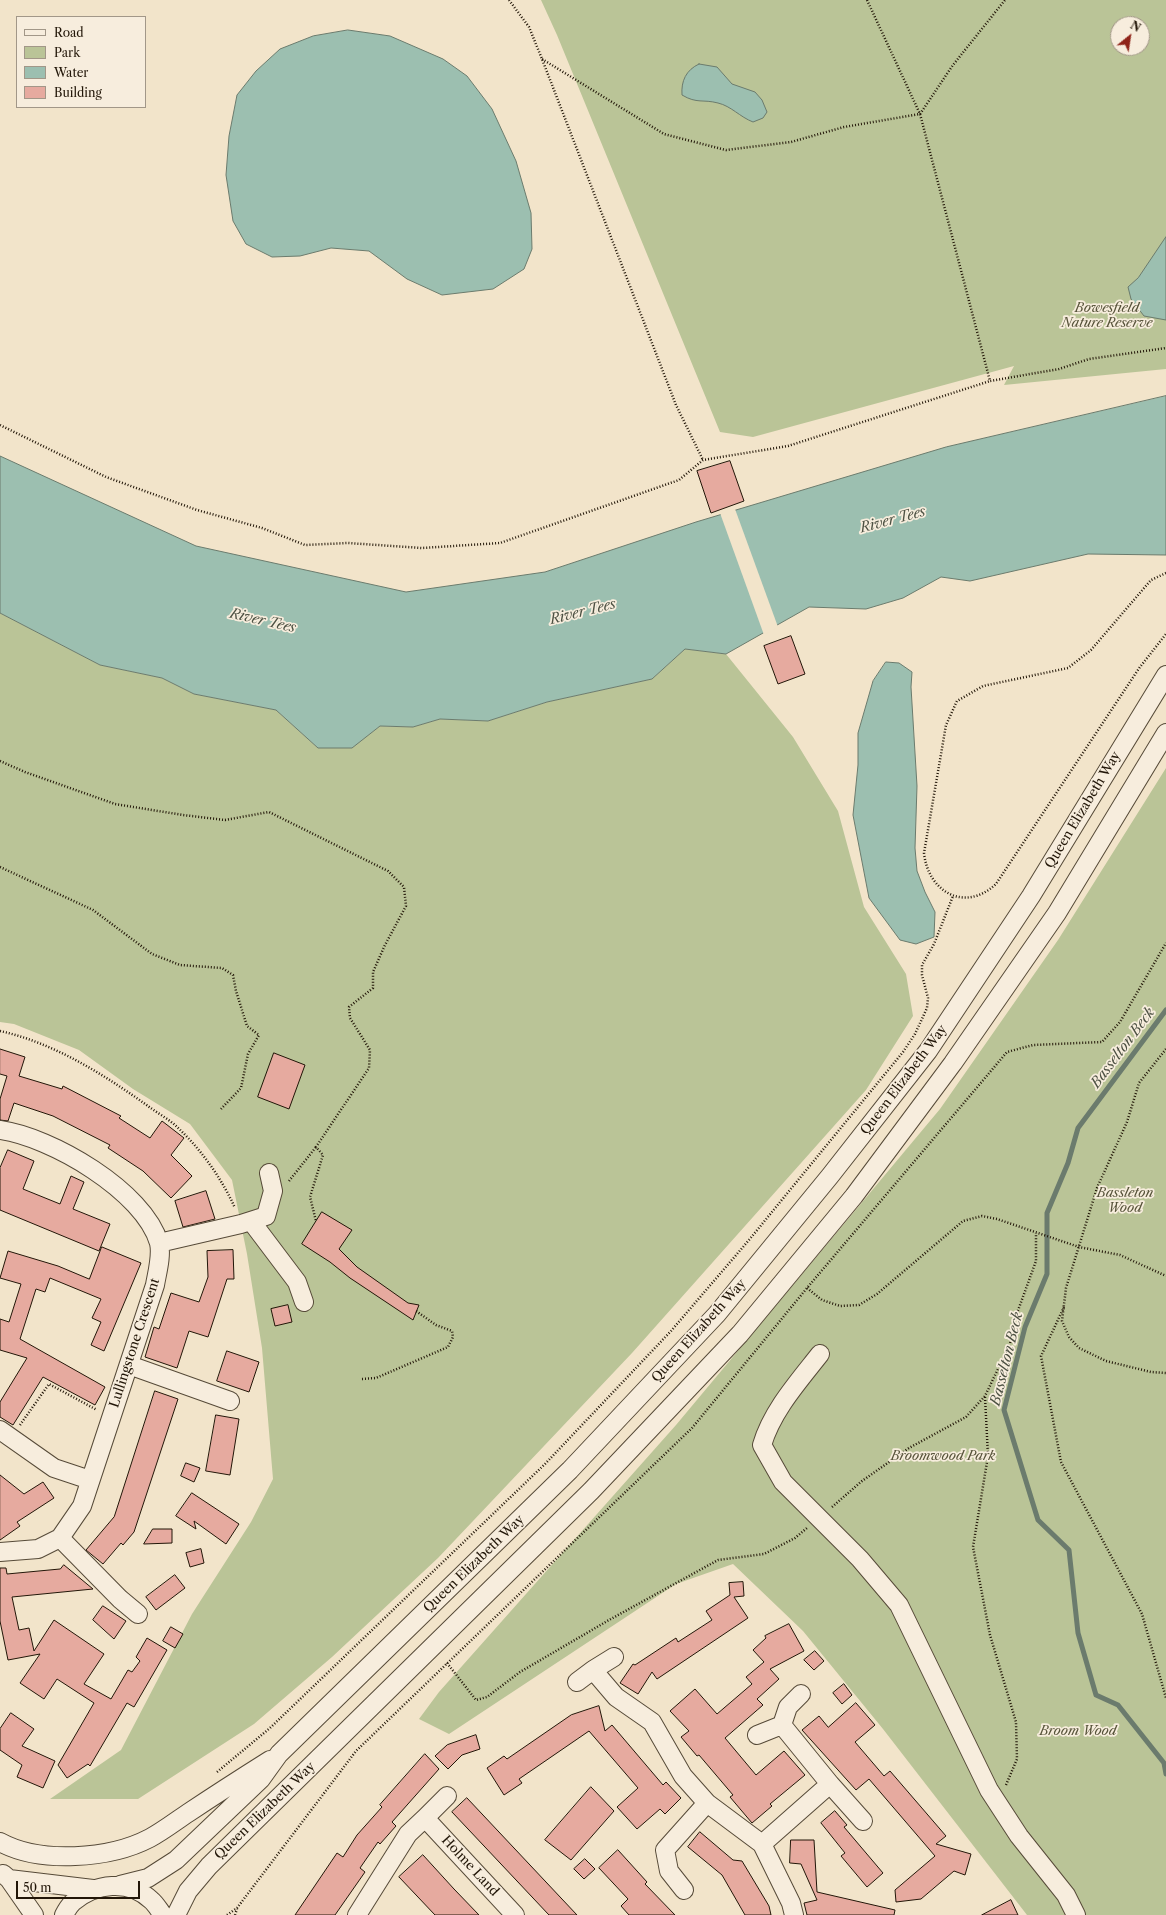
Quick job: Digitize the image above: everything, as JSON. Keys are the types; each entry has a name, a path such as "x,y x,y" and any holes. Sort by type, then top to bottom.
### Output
{"street":[{"name":"Queen Elizabeth Way","path":"93,1890 148,1878 176,1860 262,1779 279,1754 570,1470 717,1314 830,1176 928,1050 1031,896 1166,675"},
{"name":"Queen Elizabeth Way","path":"176,1915 188,1891 209,1866 591,1491 740,1334 854,1196 953,1063 1057,912 1166,733"},
{"name":"Lullingstone Crescent","path":"0,1130 28,1137 67,1154 98,1174 141,1210 159,1244 159,1265 155,1285 82,1506 60,1538 38,1549 0,1552"},
{"path":"159,1244 246,1223 266,1216 273,1191 269,1173"},
{"path":"246,1223 297,1282 304,1302"},
{"path":"820,1354 796,1385 767,1429 762,1445 783,1482 860,1559 899,1605 988,1790 1019,1836 1066,1895 1076,1915"},
{"path":"129,1365 230,1401"},
{"path":"5,1434 54,1468 90,1480"},
{"path":"60,1538 120,1599 138,1614"},
{"path":"577,1682 592,1670 614,1657"},
{"path":"592,1670 616,1697 652,1722 683,1776 707,1803 762,1844 791,1903 794,1915"},
{"path":"758,1735 782,1725 788,1707 801,1694"},
{"path":"782,1725 862,1821"},
{"path":"0,1842 39,1854 66,1857 92,1855 120,1848 149,1838 279,1754"},
{"path":"762,1844 830,1784"},
{"path":"357,1915 408,1834 447,1796"},
{"path":"684,1890 669,1871 665,1850 707,1803"},
{"name":"Holme Land","path":"425,1818 515,1915"},
{"path":"4,1875 93,1890"},
{"path":"4,1875 34,1915"},
{"path":"120,1885 136,1891 151,1900 163,1915"},
{"path":"64,1915 72,1903 93,1890"}],"path":[{"path":"509,0 529,27 676,405 703,460"},
{"path":"867,0 920,114 990,382"},
{"path":"542,59 664,134 726,150 791,142 844,127 920,114 953,65 1005,0"},
{"path":"0,425 106,477 197,510 262,528 305,545 348,543 422,548 500,543 679,480 703,460 788,446 990,382 1059,369 1089,359 1166,348"},
{"path":"1166,573 1151,580 1091,650 1068,668 983,686 957,701 946,725 924,853 925,865 934,882 942,890 953,896 966,898 980,895 988,891 996,884 1140,667 1166,634"},
{"path":"0,761 25,772 115,804 225,820 269,812 388,871 404,887 406,906 385,945 373,972 373,988 349,1007 350,1018 370,1050 369,1068 316,1147 287,1182 273,1191"},
{"path":"0,867 93,910 152,954 180,965 222,968 234,974 236,992 247,1026 259,1035 248,1054 241,1088 221,1109"},
{"path":"215,1773 270,1728 545,1464 671,1331 749,1240 903,1052 915,1034 927,1008 928,998 922,975 922,965 934,944 953,896"},
{"path":"234,1915 237,1908 356,1751 692,1428 806,1288 1007,1052 1033,1045 1102,1042 1120,1022 1166,943"},
{"path":"0,1031 17,1035 83,1063 133,1095 177,1127 208,1162 246,1223"},
{"path":"1166,1049 1139,1084 1127,1122 1097,1188 1079,1247 1075,1254 1066,1288 1062,1321 1069,1337 1079,1348 1106,1362 1151,1372 1166,1373"},
{"path":"316,1147 323,1155 310,1197 316,1221"},
{"path":"806,1288 822,1300 840,1306 859,1305 876,1294 963,1221 982,1216 1043,1234 1079,1247 1120,1255 1166,1276"},
{"path":"447,1663 476,1700 487,1697 520,1672 588,1632 718,1560 764,1554 795,1538 862,1481 909,1448 966,1417 985,1396 1010,1344 1016,1316 1036,1261 1036,1233"},
{"path":"1064,1307 1041,1356 1061,1462 1142,1614 1166,1698"},
{"path":"362,1379 376,1378 448,1347 453,1337 452,1331 436,1325 416,1311"},
{"path":"5,1434 49,1384 112,1417"},
{"path":"985,1396 988,1456 973,1547 990,1635 1016,1722 1017,1759 998,1804"},
{"path":"227,1915 237,1908"}],"green space":[{"name":"Bowesfield Nature Reserve","path":"541,0 1166,0 1166,369 1004,385 1014,366 753,437 720,432 557,35"},
{"path":"0,613 100,665 162,678 194,694 276,710 318,748 352,747 380,726 413,727 440,719 488,721 547,702 652,679 685,649 726,654 793,737 838,811 864,907 906,974 913,1016 866,1090 632,1353 438,1558 332,1657 254,1724 138,1799 50,1799 121,1750 192,1614 251,1522 273,1479 262,1348 247,1254 232,1180 190,1124 133,1089 79,1050 14,1024 0,1022"},
{"name":"Broomwood Park","path":"1166,768 1166,1915 1027,1915 883,1729 803,1631 733,1564 676,1584 449,1734 419,1719 439,1692 676,1425 940,1109 1058,940"}],"water":[{"path":"348,30 390,36 443,59 467,76 492,109 516,161 531,213 532,249 524,269 493,289 442,295 407,279 369,251 331,248 300,256 272,257 246,244 233,221 226,175 229,136 237,95 256,71 280,49 313,36"},
{"path":"699,64 717,67 732,84 755,92 762,100 767,112 763,118 753,122 723,104 696,100 682,95 682,85 685,76 694,66"},
{"path":"1166,237 1166,320 1144,316 1131,299 1128,287 1138,278"},
{"name":"River Tees","path":"1166,396 1166,555 1088,554 970,581 941,577 903,598 866,609 809,607 726,654 685,649 652,679 547,702 488,721 440,719 413,727 380,726 352,748 318,748 276,710 194,694 162,678 100,665 0,613 0,456 196,546 406,592 545,572 696,522 946,447"},
{"path":"886,662 899,663 912,672 911,687 917,786 915,848 917,871 935,912 934,937 916,944 900,940 869,898 853,815 858,765 858,733 873,681"}],"pier":[{"path":"735,509 778,627 764,635 720,513"}],"building":[{"path":"730,461 744,501 711,513 697,471"},
{"path":"791,636 805,674 778,684 764,646"},
{"path":"0,1049 25,1057 19,1076 62,1089 63,1086 121,1116 119,1118 150,1138 162,1121 184,1138 171,1155 192,1176 171,1198 143,1171 108,1148 110,1145 53,1116 14,1103 8,1121 0,1120 0,1099 7,1076 0,1074"},
{"path":"274,1053 305,1065 289,1109 258,1097"},
{"path":"8,1150 34,1161 23,1189 60,1204 71,1176 84,1182 73,1209 110,1224 99,1251 0,1210 0,1168"},
{"path":"206,1191 215,1219 183,1227 175,1201"},
{"path":"322,1212 352,1230 339,1249 357,1267 408,1303 419,1305 413,1320 302,1244"},
{"path":"102,1247 141,1263 104,1351 91,1345 101,1322 92,1318 101,1299 50,1278 45,1292 36,1289 20,1339 105,1387 95,1405 43,1377 13,1425 0,1417 0,1402 27,1358 0,1350 0,1319 9,1322 21,1284 0,1278 8,1251 58,1266 89,1279"},
{"path":"233,1250 234,1279 227,1279 208,1337 189,1331 177,1368 145,1357 154,1327 159,1329 171,1293 199,1302 208,1277 207,1251"},
{"path":"288,1305 292,1322 275,1326 271,1309"},
{"path":"227,1351 259,1362 249,1392 217,1381"},
{"path":"155,1391 178,1399 134,1532 123,1545 121,1543 103,1564 86,1550 114,1517"},
{"path":"216,1415 239,1419 230,1475 206,1471"},
{"path":"186,1463 200,1468 194,1482 181,1476"},
{"path":"0,1475 24,1494 43,1482 54,1498 17,1522 20,1526 0,1540"},
{"path":"192,1493 239,1524 226,1544 194,1521 196,1529 176,1516"},
{"path":"153,1529 172,1529 172,1543 144,1544"},
{"path":"201,1549 204,1563 190,1567 186,1553"},
{"path":"64,1565 93,1589 12,1597 19,1630 29,1628 34,1651 54,1620 104,1654 84,1684 111,1699 128,1670 132,1672 140,1661 136,1657 147,1638 167,1650 134,1707 127,1703 90,1766 88,1764 67,1778 58,1765 94,1703 57,1679 44,1699 20,1683 40,1654 8,1660 0,1621 0,1568 6,1568 7,1574 60,1569"},
{"path":"175,1575 185,1588 156,1610 146,1597"},
{"path":"743,1582 744,1596 734,1597 748,1618 657,1679 652,1672 638,1694 620,1683 633,1664 635,1665 676,1638 678,1642 712,1620 706,1611 730,1595 729,1583"},
{"path":"103,1606 126,1621 114,1639 93,1620"},
{"path":"789,1624 804,1651 770,1669 779,1679 757,1699 763,1705 725,1738 756,1775 784,1751 805,1775 770,1804 772,1806 752,1823 730,1797 733,1795 699,1755 697,1756 681,1737 689,1731 670,1711 695,1689 717,1714 752,1684 746,1677 764,1662 753,1650 766,1638 765,1636"},
{"path":"171,1627 183,1634 175,1648 163,1641"},
{"path":"815,1651 824,1661 814,1670 804,1660"},
{"path":"844,1684 852,1695 842,1704 833,1693"},
{"path":"856,1703 875,1725 855,1742 884,1776 890,1771 946,1836 936,1844 971,1854 965,1875 954,1871 921,1899 896,1902 895,1890 935,1856 869,1779 856,1790 802,1730 819,1716 828,1727"},
{"path":"599,1706 605,1731 612,1725 663,1785 666,1782 681,1798 665,1814 660,1809 637,1829 617,1807 638,1788 589,1731 519,1779 522,1783 504,1795 487,1768 504,1756 507,1759 571,1715"},
{"path":"11,1713 34,1729 22,1746 55,1761 43,1788 17,1777 22,1765 0,1750 0,1729"},
{"path":"476,1735 480,1749 462,1755 448,1769 435,1756 447,1745"},
{"path":"425,1754 439,1769 392,1822 396,1826 380,1844 378,1842 360,1868 365,1872 335,1915 295,1915 337,1853 343,1857 357,1835 382,1807 380,1805"},
{"path":"591,1787 614,1811 571,1860 545,1840"},
{"path":"467,1798 577,1915 549,1915 452,1812"},
{"path":"835,1811 847,1825 844,1827 883,1873 867,1887 841,1856 845,1853 821,1823"},
{"path":"700,1832 733,1860 742,1861 769,1906 771,1915 745,1915 722,1875 688,1847"},
{"path":"791,1840 814,1840 817,1892 895,1910 894,1915 807,1915 804,1903 817,1900 801,1864 790,1863"},
{"path":"618,1850 647,1882 645,1884 675,1915 629,1915 621,1906 628,1899 599,1868"},
{"path":"423,1855 479,1915 435,1915 399,1877"},
{"path":"585,1859 595,1869 584,1879 574,1869"},
{"path":"1011,1900 1018,1915 982,1915"}],"waterway":[{"name":"Basselton Beck","path":"1166,1010 1078,1128 1068,1163 1047,1213 1047,1274 1025,1327 1004,1410 1038,1520 1069,1550 1078,1633 1096,1695 1118,1705 1164,1763 1166,1774"}],"park label":[{"name":"Bassleton Wood","path":"1125,1200"},
{"name":"Broom Wood","path":"1078,1731"}]}
